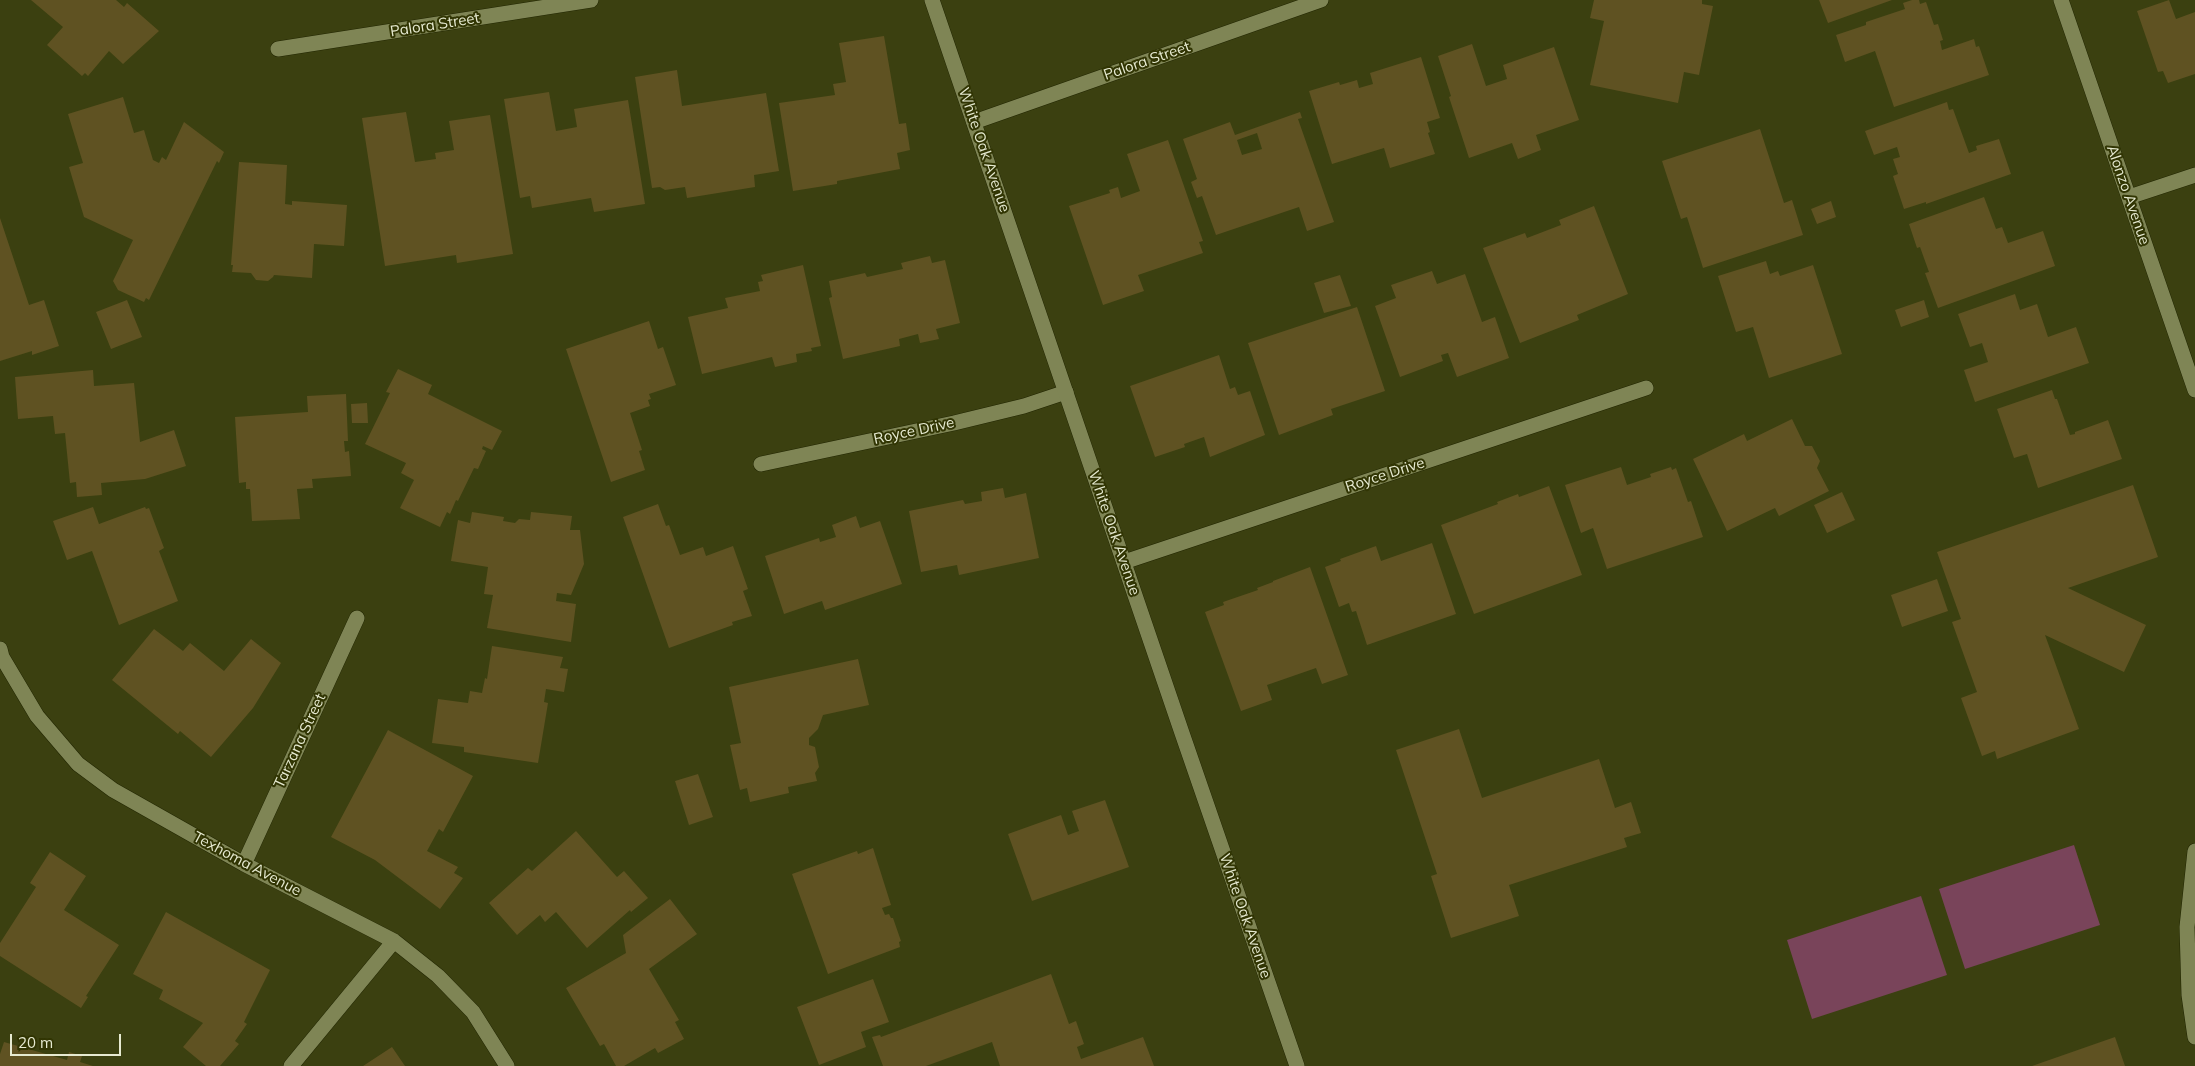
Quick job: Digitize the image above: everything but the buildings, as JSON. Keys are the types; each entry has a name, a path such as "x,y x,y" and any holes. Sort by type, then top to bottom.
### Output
{"street":[{"name":"Palora Street","path":"278,49 592,0"},
{"name":"White Oak Avenue","path":"932,0 1298,1066"},
{"name":"Palora Street","path":"974,122 1320,0"},
{"name":"Alonzo Avenue","path":"2061,0 2195,390"},
{"path":"2129,198 2195,175"},
{"name":"Royce Drive","path":"1124,562 1646,388"},
{"name":"Royce Drive","path":"760,464 954,423 1066,392"},
{"name":"Tarzana Street","path":"244,864 358,618"},
{"name":"Texhoma Avenue","path":"0,649 2,657 37,716 78,764 113,790 244,864 394,941 438,976 473,1012 507,1066"},
{"path":"2195,851 2187,927 2189,995 2195,1037"},
{"path":"291,1066 394,941"}],"shaded area":[{"path":"2074,845 2100,925 1965,969 1939,889"},
{"path":"1921,896 1947,975 1812,1019 1787,940"}]}
